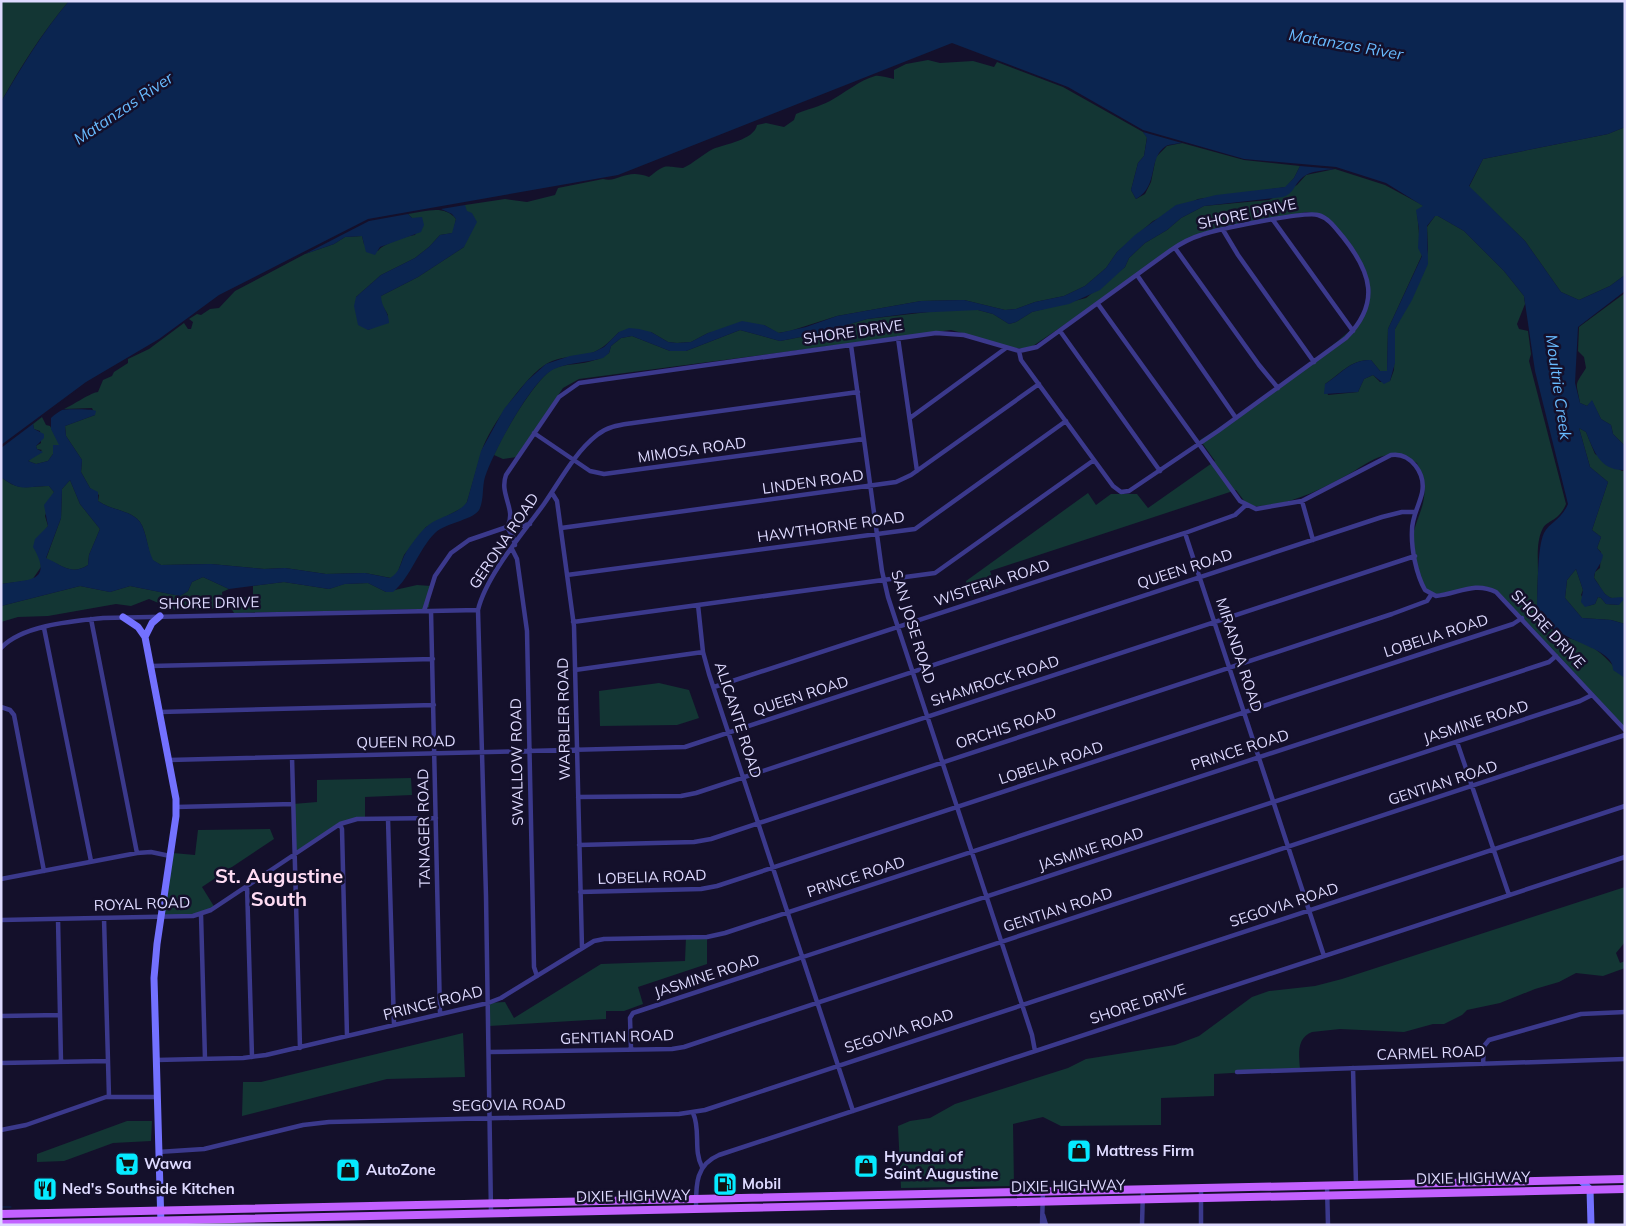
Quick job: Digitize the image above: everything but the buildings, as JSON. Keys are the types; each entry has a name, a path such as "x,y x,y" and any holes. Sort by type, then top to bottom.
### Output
{"main road":[{"path":"1,1214 1625,1179"},
{"name":"DIXIE HIGHWAY","path":"1,1224 161,1223 491,1212 1625,1188"},
{"path":"964,1193 964,1202"},
{"path":"845,1195 845,1205"},
{"path":"591,1202 591,1210"},
{"path":"334,1207 334,1216"}],"street":[{"name":"SHORE DRIVE","path":"530,524 516,527 508,525 510,515 503,484 508,470 559,397 579,383 898,338 955,333 1019,351 1036,347 1174,248 1201,235 1308,214 1322,216 1331,223 1357,255 1366,274 1368,291 1364,311 1353,331 1314,362 1236,418 1160,472 1129,491 1121,492 1114,488 1094,460"},
{"path":"1273,220 1353,331"},
{"path":"1223,230 1238,255 1314,362"},
{"path":"1174,248 1278,388"},
{"path":"1137,275 1236,418"},
{"path":"1098,304 1199,444 1246,505 1260,509 1302,501 1386,457 1399,455 1411,460 1420,476 1422,494 1415,512 1412,530 1415,556 1422,586 1431,595"},
{"path":"1060,331 1160,472"},
{"path":"898,338 918,470"},
{"name":"SAN JOSE ROAD","path":"851,345 884,580 912,672 1022,1004 1035,1051"},
{"path":"910,418 1006,348"},
{"path":"573,622 935,573 946,567 1094,460 1021,360 1019,351"},
{"name":"LINDEN ROAD","path":"561,528 871,487 896,482 918,470 1039,384"},
{"name":"GERONA ROAD","path":"491,1212 488,1003 478,610 484,590 574,461 594,438 614,426 858,392"},
{"name":"HAWTHORNE ROAD","path":"567,575 919,527 1066,421"},
{"name":"MIMOSA ROAD","path":"534,432 590,471 604,474 864,439"},
{"name":"WARBLER ROAD","path":"552,493 557,501 573,622 582,948"},
{"path":"1302,501 1313,540"},
{"name":"WISTERIA ROAD","path":"714,687 1186,533 1235,516 1246,505"},
{"name":"QUEEN ROAD","path":"169,760 678,748 1313,540 1395,514 1415,512"},
{"name":"SWALLOW ROAD","path":"424,611 436,576 451,553 469,540 507,527 513,537 527,631 534,967 537,976"},
{"name":"MIRANDA ROAD","path":"1186,533 1324,956"},
{"name":"SHAMROCK ROAD","path":"578,798 688,795 1415,556"},
{"name":"SHORE DRIVE","path":"1431,595 1439,596 1472,587 1486,588 1496,592 1625,730"},
{"name":"ORCHIS ROAD","path":"579,845 694,842 711,839 1423,602 1431,595"},
{"name":"ALICANTE ROAD","path":"698,605 704,652 714,687 853,1111"},
{"name":"SHORE DRIVE","path":"1,648 18,635 91,619 478,610"},
{"name":"TANAGER ROAD","path":"431,611 440,1014"},
{"path":"145,637 152,623 160,616"},
{"path":"123,617 138,627 145,637 169,760 176,807 154,978 161,1223"},
{"name":"LOBELIA ROAD","path":"580,892 701,889 717,886 1503,627 1522,618"},
{"path":"91,619 137,853"},
{"path":"44,628 91,861"},
{"path":"575,670 704,652"},
{"name":"PRINCE ROAD","path":"156,1060 252,1058 488,1003 501,998 582,948 604,939 716,936 1549,662 1556,656"},
{"path":"151,666 432,659"},
{"name":"JASMINE ROAD","path":"631,1050 630,1018 633,1014 1458,742 1580,701 1592,695"},
{"path":"160,712 434,705"},
{"path":"1,707 10,710 14,715 44,871"},
{"name":"GENTIAN ROAD","path":"489,1052 631,1050 684,1046 1473,787 1625,735"},
{"path":"1458,742 1509,895"},
{"path":"292,757 300,1048"},
{"path":"176,807 293,804"},
{"name":"SEGOVIA ROAD","path":"158,1152 204,1149 316,1123 693,1113 1625,806"},
{"name":"ROYAL ROAD","path":"1,920 161,917 201,914 340,824 357,819 436,818"},
{"path":"388,819 394,1025"},
{"path":"340,824 342,829 347,1036"},
{"path":"1,879 137,853 170,856"},
{"name":"SHORE DRIVE","path":"702,1167 718,1155 1625,857"},
{"path":"247,885 252,1058"},
{"path":"201,914 205,1059"},
{"path":"104,918 109,1097"},
{"path":"58,919 61,1062"},
{"path":"1483,1064 1484,1046 1488,1040 1581,1014 1625,1012"},
{"path":"1,1016 60,1015"},
{"name":"CARMEL ROAD","path":"1237,1072 1625,1059"},
{"path":"1,1063 107,1061"},
{"path":"1353,1068 1356,1184"},
{"path":"1,1130 26,1125 109,1097 157,1097"},
{"path":"693,1113 697,1156 702,1167 697,1180 696,1208"},
{"path":"1580,1180 1590,1189 1591,1225"},
{"path":"1450,1182 1457,1192"},
{"path":"1327,1185 1328,1225"},
{"path":"1201,1188 1202,1225"},
{"path":"1142,1189 1142,1225"},
{"path":"1042,1225 1043,1191"},
{"path":"1043,1215 1046,1225"}],"green space":[{"path":"1,1 69,1 32,50 1,102"},
{"path":"928,60 940,63 973,61 994,67 997,62 1063,87 1143,132 1147,137 1144,156 1138,163 1131,190 1136,199 1145,194 1151,182 1156,157 1167,146 1182,143 1244,160 1300,166 1294,178 1286,187 1198,199 1153,221 1117,252 1106,268 1085,286 1064,296 1035,302 1016,309 1005,310 964,300 921,301 837,316 790,331 778,333 764,325 708,333 691,342 677,343 668,342 651,332 619,332 595,352 552,361 539,369 530,378 510,402 492,429 482,450 464,507 426,527 404,555 397,574 391,578 365,573 326,574 285,568 264,569 211,564 161,565 152,560 140,522 126,512 98,501 99,495 90,488 81,472 82,460 66,436 65,426 95,415 92,408 64,409 98,392 103,380 112,376 114,372 128,363 128,359 149,349 184,323 188,329 191,329 193,322 189,319 197,314 201,315 210,309 219,308 235,291 305,254 334,244 345,237 362,236 364,244 378,251 389,243 415,235 422,218 412,218 408,214 440,210 451,214 456,219 453,233 440,235 415,258 381,275 356,297 368,330 377,326 388,315 381,303 381,296 418,277 464,247 465,205 505,199 527,202 555,195 558,188 634,174 649,177 664,167 683,168 713,149 745,138 755,130 757,125 766,123 784,127 794,120 796,114 826,103 869,78 882,76 894,79 894,70 906,64"},
{"path":"1625,127 1625,275 1610,286 1579,300 1561,292 1525,241 1469,187 1483,159 1608,134"},
{"path":"1335,169 1385,185 1424,206 1417,213 1422,255 1388,329 1387,372 1380,371 1371,360 1357,362 1325,384 1328,395 1358,392 1364,379 1373,375 1380,382 1390,381 1394,370 1395,329 1424,272 1428,250 1427,227 1435,216 1464,231 1504,271 1524,296 1525,304 1517,324 1519,329 1528,331 1531,354 1529,361 1566,504 1557,517 1545,525 1539,538 1537,592 1539,609 1546,623 1552,629 1564,637 1583,642 1596,650 1625,678 1625,728 1494,589 1482,586 1431,595 1425,590 1420,583 1414,566 1412,548 1414,531 1423,501 1424,483 1417,463 1397,456 1391,455 1374,459 1325,486 1288,501 1262,506 1248,506 1236,490 990,571 996,589 970,597 966,581 1088,493 1096,505 1111,494 1137,494 1148,508 1215,461 1200,440 1288,380 1357,325 1364,310 1367,293 1367,284 1362,268 1334,226 1323,217 1315,214 1306,212 1197,235 1030,348 1000,345 951,330 579,379 563,388 517,457 503,459 494,455 520,409 537,384 546,375 558,367 590,362 600,358 609,353 611,346 621,338 632,336 670,351 686,351 740,330 780,341 816,334 867,319 955,309 978,310 993,314 1009,324 1032,312 1086,298 1125,267 1129,258 1145,243 1167,230 1181,218 1204,206 1269,200 1297,185 1306,175"},
{"path":"1625,293 1625,446 1613,434 1611,425 1601,419 1592,401 1587,406 1580,403 1577,384 1586,368 1584,357 1578,351 1579,327"},
{"path":"42,417 46,425 50,426 60,445 54,446 53,454 48,461 36,464 28,461 42,450 37,449 36,446 41,443 40,431 34,429 33,424"},
{"path":"1579,428 1586,432 1595,454 1622,471 1625,470 1625,624 1611,620 1582,618 1565,598 1567,580 1576,569 1583,590 1581,595 1588,606 1595,604 1598,597 1606,604 1619,605 1617,598 1606,595 1594,578 1595,572 1600,568 1601,552 1597,548 1601,537 1592,530 1608,482 1590,467"},
{"path":"1,477 13,485 29,487 49,486 54,492 45,516 48,526 40,537 41,567 32,580 1,584"},
{"path":"70,480 80,504 100,529 89,555 88,565 77,570 72,570 46,559 61,518 62,489"},
{"path":"203,577 229,589 222,592 223,605 212,609 175,610 149,599 131,606 116,604 48,616 18,617 1,622 1,606 80,586 110,592 130,586 180,596 188,591 192,582"},
{"path":"284,582 329,589 344,584 368,583 386,592 417,585 431,586 429,607 424,609 234,613 228,603 253,595 253,586"},
{"path":"659,683 689,690 699,718 677,725 600,726 599,691"},
{"path":"411,778 412,795 365,797 365,819 349,820 295,853 293,804 317,802 317,780"},
{"path":"270,829 274,839 202,887 215,908 201,915 163,917 173,853 195,855 198,830"},
{"path":"1625,887 1625,942 1616,953 1620,963 1625,961 1625,968 1603,976 1576,973 1559,982 1500,1003 1467,1010 1462,1015 1444,1024 1433,1024 1404,1032 1340,1029 1312,1032 1303,1038 1301,1043 1299,1053 1300,1069 1214,1074 1214,1096 1161,1098 1161,1125 1061,1126 1043,1117 1013,1124 1014,1186 901,1188 898,1126 910,1121 930,1118 955,1104 1068,1068 1086,1059 1175,1045 1199,1036 1252,997 1269,991 1315,986 1342,979"},
{"path":"686,937 707,937 707,964 638,987 643,1004 624,1011 606,1011 606,1019 489,1026 488,1003 505,1002 514,1018 601,964 685,961"},
{"path":"463,1033 465,1077 387,1079 242,1116 243,1082 261,1082"},
{"path":"127,1121 152,1121 151,1141 113,1143 64,1161 37,1162 37,1154"}],"water":[{"path":"69,1 1625,1 1625,127 1608,134 1483,159 1469,186 1525,241 1561,292 1579,300 1610,286 1625,275 1625,291 1578,327 1575,383 1580,403 1587,406 1592,400 1601,419 1611,425 1613,434 1625,446 1625,470 1609,467 1595,453 1586,432 1579,428 1590,467 1608,482 1592,530 1601,537 1597,548 1603,555 1594,578 1605,594 1611,598 1622,597 1624,599 1619,605 1606,604 1598,597 1595,604 1585,607 1581,602 1583,590 1576,569 1567,580 1565,598 1582,618 1611,620 1625,624 1625,678 1613,670 1611,661 1603,654 1553,628 1543,618 1537,606 1539,558 1544,533 1562,514 1568,504 1535,371 1524,296 1504,271 1464,231 1438,216 1435,216 1427,226 1428,264 1412,300 1395,329 1395,363 1390,381 1384,384 1373,375 1364,379 1358,392 1324,394 1325,384 1346,368 1358,362 1371,360 1380,371 1387,371 1388,329 1422,256 1418,248 1419,229 1416,210 1423,206 1386,183 1336,167 1244,159 1143,130 1068,87 952,43 618,175 368,219 219,295 159,339 86,382 1,445 1,102 33,50"},
{"path":"1143,132 1182,143 1168,145 1160,151 1148,186 1136,199 1131,190 1138,163 1144,156 1147,138"},
{"path":"1300,166 1335,169 1306,175 1287,196 1204,206 1181,218 1167,230 1145,243 1129,258 1125,267 1100,290 1069,304 1032,312 1009,324 993,314 978,310 913,313 867,319 816,334 780,341 740,330 686,351 670,351 632,336 621,338 611,346 609,353 603,358 554,369 535,387 504,435 489,466 485,477 480,508 473,515 446,526 435,533 424,547 405,579 393,592 386,592 368,583 345,584 329,589 284,582 229,589 203,577 192,582 188,591 180,596 130,586 110,592 80,586 1,606 1,584 27,580 39,574 41,568 39,559 33,547 35,539 48,526 44,505 54,492 49,486 19,487 1,477 1,448 82,387 33,424 34,429 44,434 44,438 36,446 37,449 43,452 28,461 36,464 48,461 53,454 53,445 59,445 51,429 51,418 56,414 62,410 96,411 95,415 65,426 66,436 82,460 81,472 90,488 98,492 98,501 126,512 140,522 153,560 161,565 211,564 264,569 285,568 326,574 365,573 390,578 398,571 406,552 425,528 458,510 467,502 481,451 504,409 527,381 546,364 570,356 594,352 604,347 619,332 629,328 651,332 668,342 677,343 691,342 708,333 742,321 764,325 779,333 806,327 837,316 921,301 964,300 1005,310 1016,309 1035,302 1064,296 1085,286 1106,268 1117,252 1135,235 1176,205 1216,195 1285,187 1294,178","holes":["70,480 80,504 100,529 89,555 88,565 77,570 67,568 46,558 61,518 62,489"]},
{"path":"465,205 467,211 472,213 477,222 464,247 418,277 381,296 389,323 368,330 358,325 354,306 356,297 381,275 415,258 440,235 452,233 456,219 452,214 441,209"},
{"path":"408,214 412,218 422,217 424,225 421,232 380,247 375,255 366,252 362,236 345,237 334,244 305,254 369,221"}],"waterway":[{"path":"1,1207 11,1207"}],"place":[{"name":"Mattress Firm","path":"1079,1151"},
{"name":"Wawa","path":"127,1164"},
{"name":"Hyundai of Saint Augustine","path":"866,1166"},
{"name":"AutoZone","path":"348,1170"},
{"name":"Mobil","path":"725,1184"},
{"name":"Ned's Southside Kitchen","path":"45,1189"}],"district":[{"name":"St. Augustine South","path":"279,888"}],"water label":[{"name":"Matanzas River","path":"1346,44"},
{"name":"Matanzas River","path":"123,108"},
{"name":"Moultrie Creek","path":"1559,387"}]}
